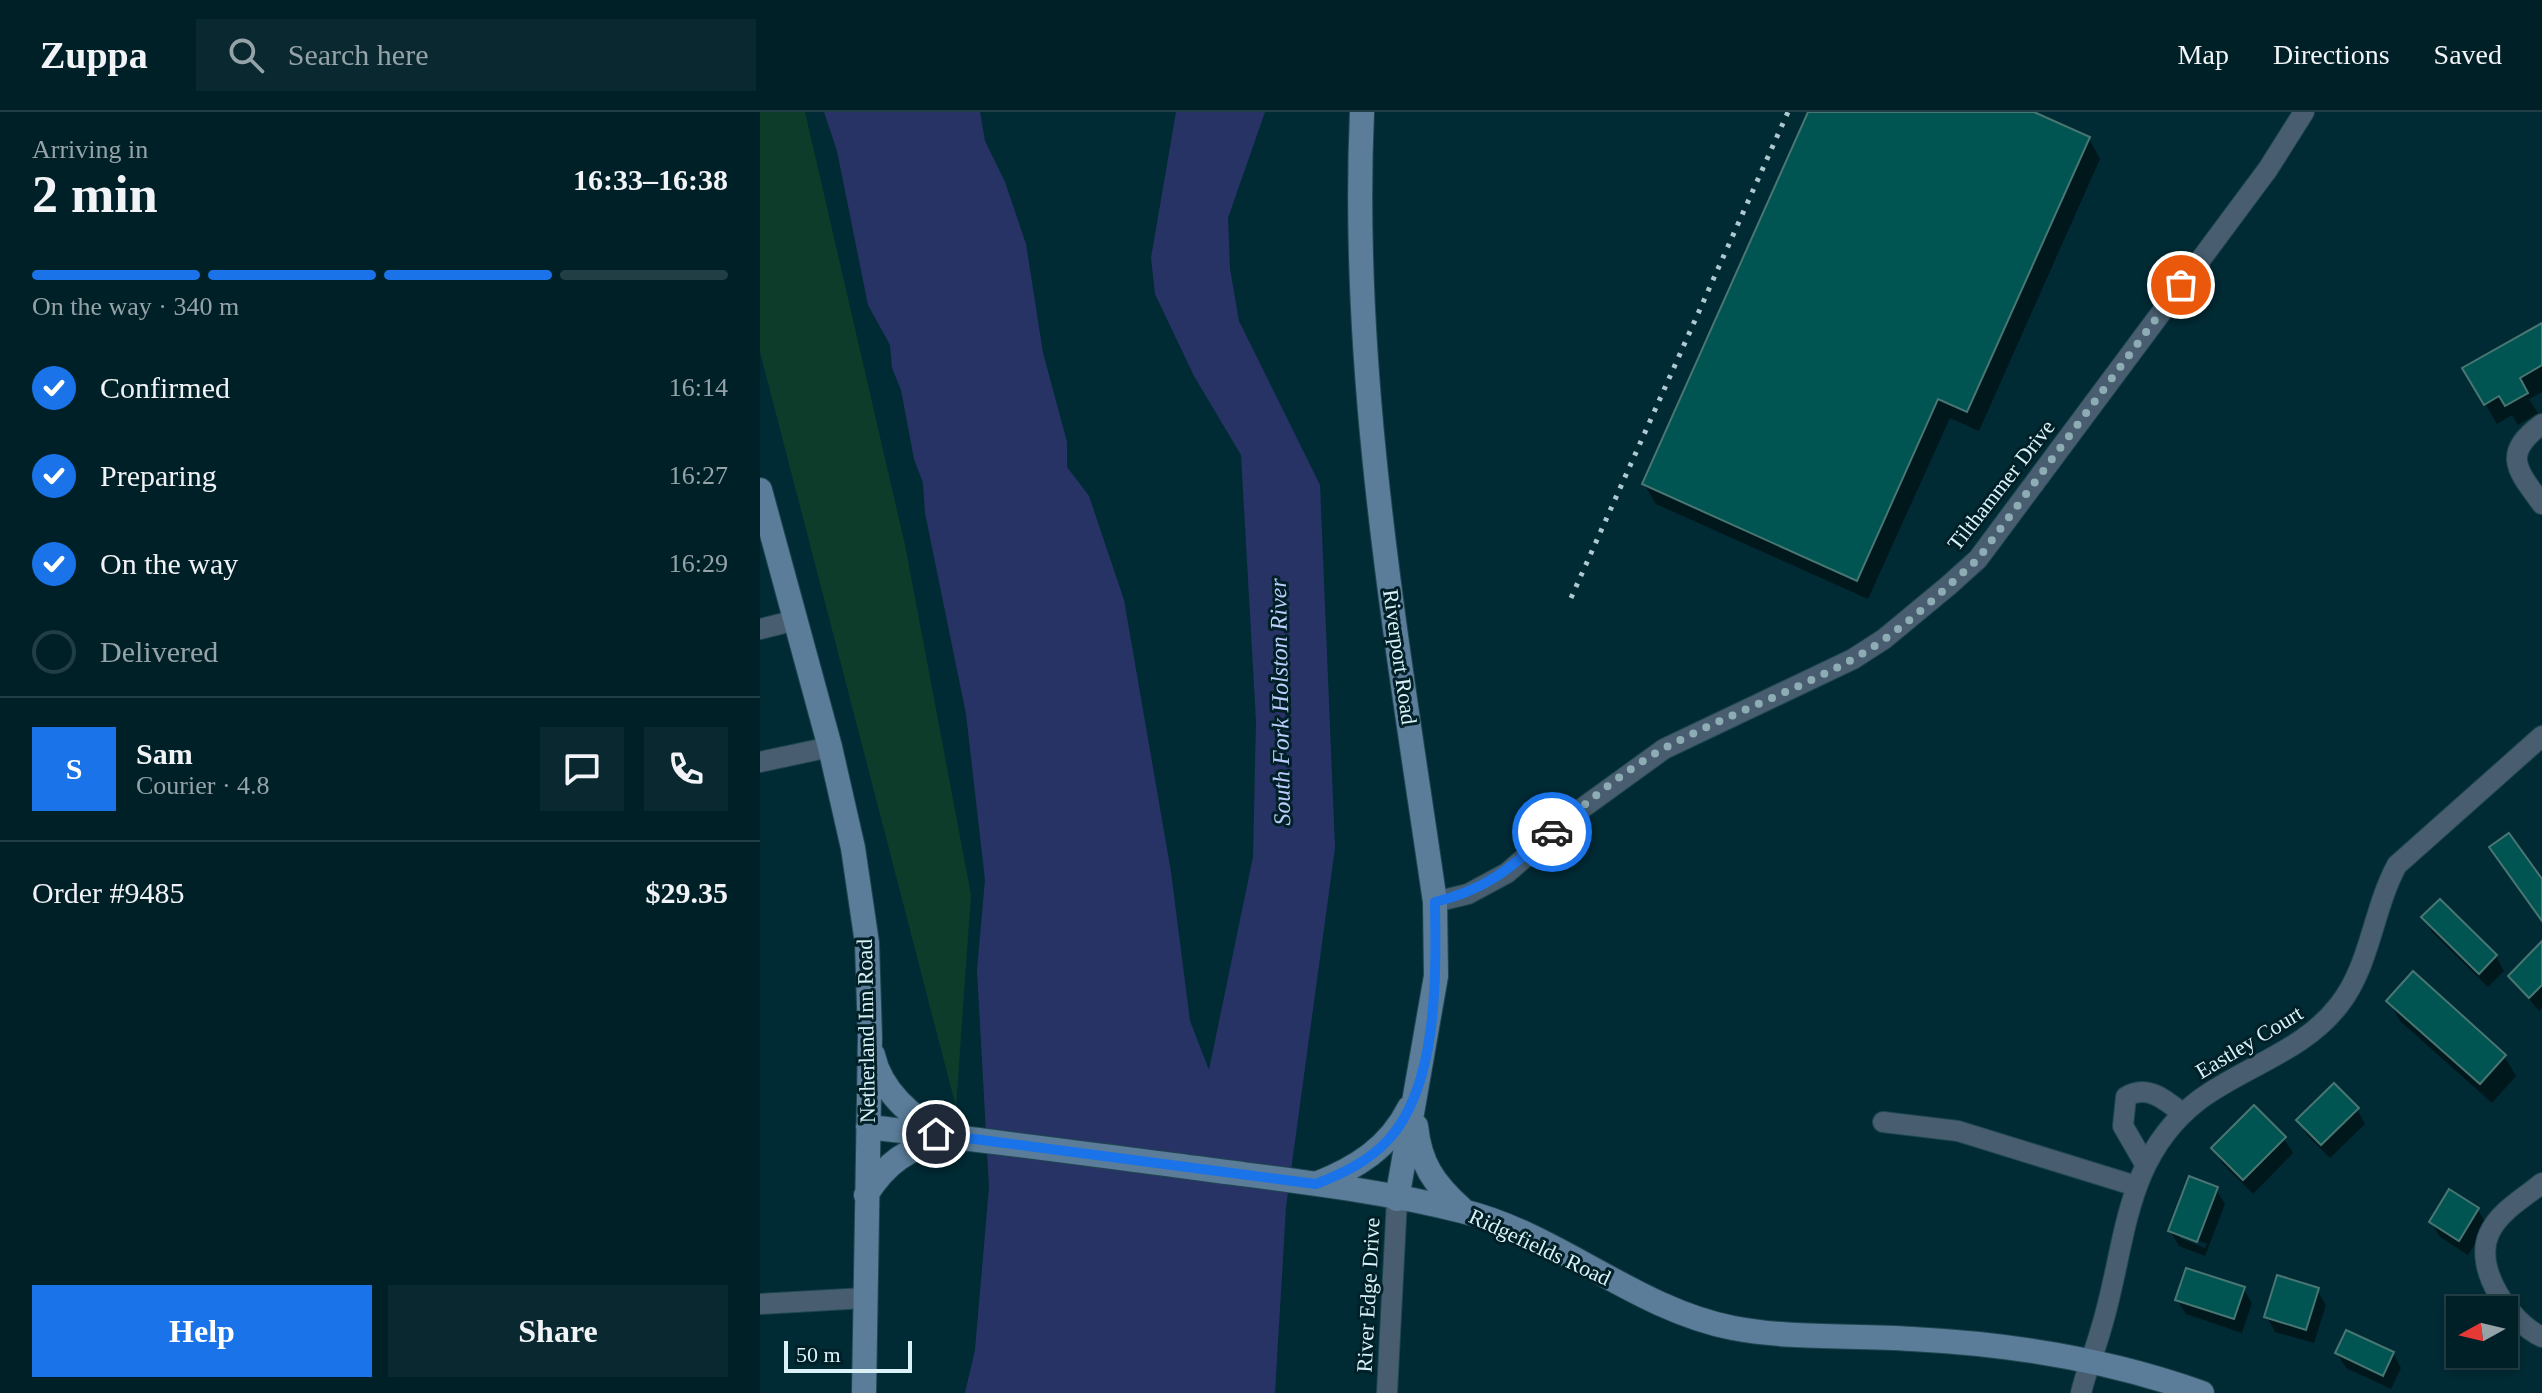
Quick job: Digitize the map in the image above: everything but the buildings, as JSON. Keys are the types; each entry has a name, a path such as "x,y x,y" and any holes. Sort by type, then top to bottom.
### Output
{"main road":[{"name":"Riverport Road","path":"1362,112 1359,171 1365,376 1383,536 1435,902 1436,976 1397,1199"},
{"name":"Netherland Inn Road","path":"760,490 830,747 853,848 867,943 870,1037 864,1393"},
{"path":"866,1195 879,1174 900,1156 935,1135 887,1086 875,1062 870,1037"},
{"path":"1316,1184 1369,1157 1390,1138 1417,1092"},
{"path":"1417,1092 1415,1127 1420,1154 1439,1189 1465,1211"},
{"name":"Ridgefields Road","path":"868,1127 1316,1184 1465,1211 1545,1244 1670,1308 1708,1323 1760,1333 1979,1343 2089,1359 2202,1393"}],"street":[{"name":"Tilthammer Drive","path":"1435,902 1468,894 1507,873 1587,804 1664,749 1853,659 1884,639 1968,568 2268,169 2304,112"},
{"path":"2542,424 2529,433 2516,452 2517,470 2542,504"},
{"path":"760,629 796,620"},
{"name":"Eastley Court","path":"2081,1393 2089,1359 2101,1331 2136,1186 2145,1164 2167,1130 2225,1083 2299,1043 2323,1024 2342,1002 2359,969 2382,893 2397,865 2542,736"},
{"path":"760,762 830,747"},
{"path":"2145,1164 2123,1126 2126,1097 2134,1091 2152,1093 2183,1114"},
{"path":"1883,1122 1958,1131 2136,1186"},
{"path":"2542,1183 2499,1218 2488,1236 2484,1255 2495,1288 2531,1332 2542,1337"},
{"name":"River Edge Drive","path":"1387,1393 1389,1293 1397,1199"},
{"path":"760,1304 865,1298"}],"green space":[{"path":"760,112 805,112 905,545 971,895 956,1107 760,352"}],"water":[{"name":"South Fork Holston River","path":"824,112 980,112 985,141 1005,182 1026,244 1043,353 1067,442 1067,467 1089,496 1124,600 1171,872 1190,1021 1209,1070 1253,857 1256,721 1241,455 1194,376 1155,294 1151,258 1176,112 1265,112 1228,218 1230,269 1239,321 1320,485 1335,848 1286,1207 1275,1393 965,1393 975,1350 989,1187 977,970 985,880 966,714 925,513 923,483 914,459 901,390 892,368 890,345 868,305 837,151"}],"railway":[{"path":"1571,598 1788,112"}],"way so far":[{"path":"1552,832 1618,779 1664,749 1853,659 1884,639 1948,586 1978,559 2181,285"}],"route":[{"path":"936,1134 1316,1184 1345,1173 1390,1138 1417,1092 1436,976 1435,902 1468,894 1507,873 1552,832"}]}
